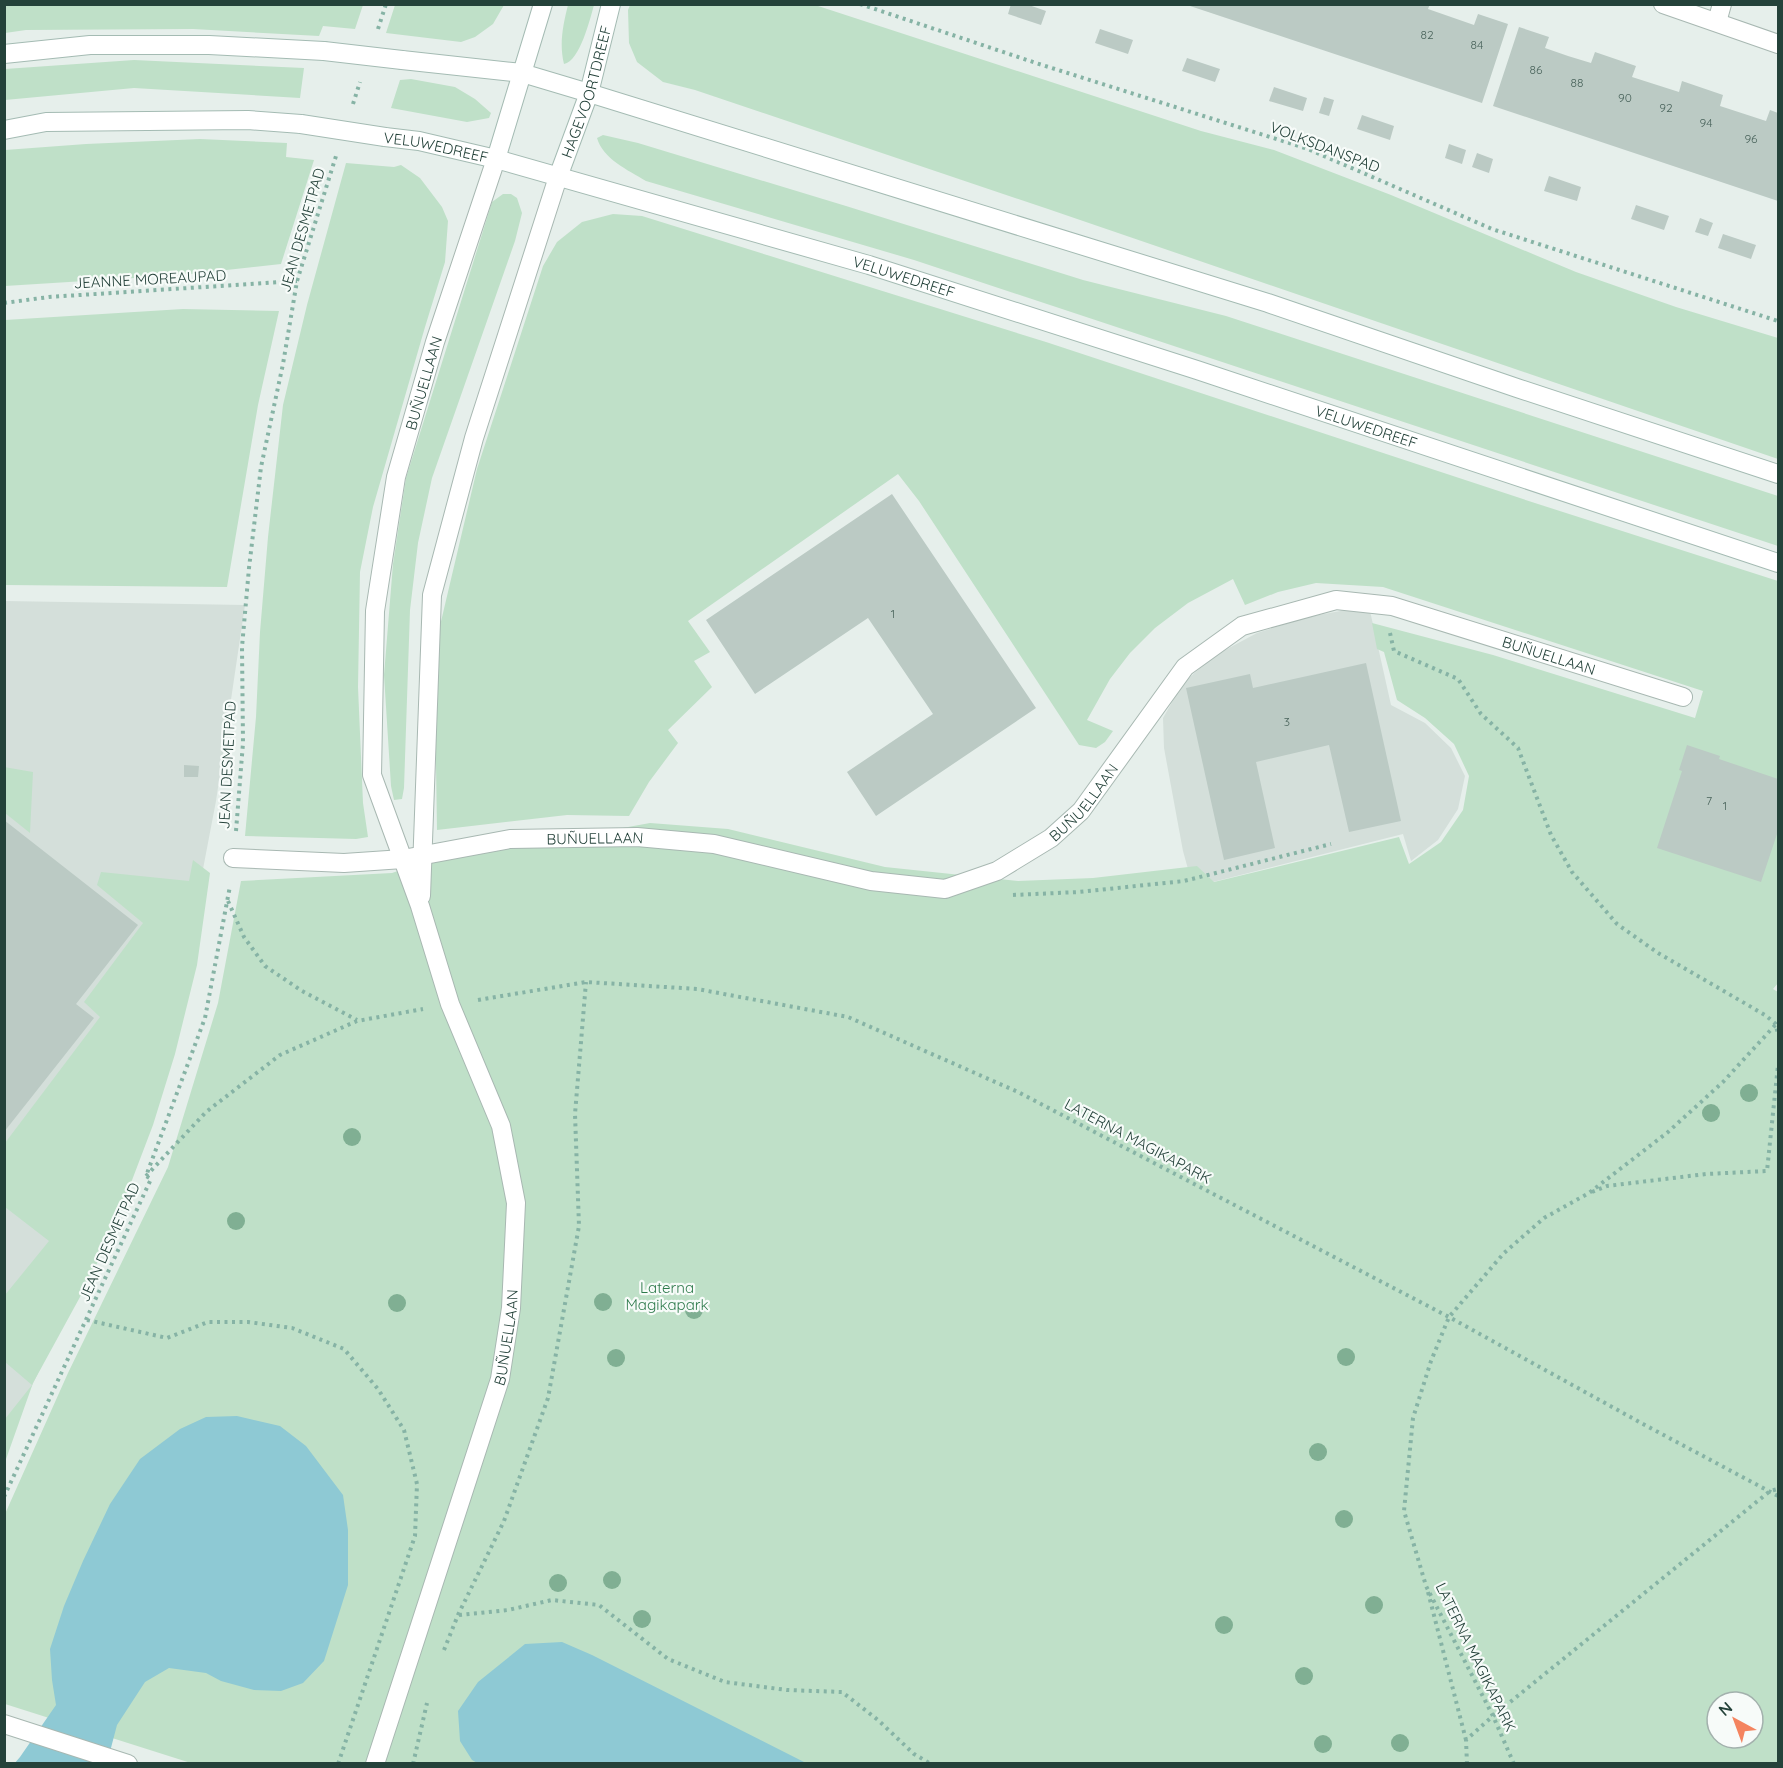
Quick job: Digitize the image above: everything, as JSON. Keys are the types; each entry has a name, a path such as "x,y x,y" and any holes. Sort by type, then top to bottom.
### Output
{"street":[{"path":"496,159 543,4"},
{"name":"HAGEVOORTDREEF","path":"558,177 589,93 611,4"},
{"path":"1663,4 1779,44"},
{"path":"1717,22 1722,4"},
{"path":"4,54 90,45 209,45 324,51 522,73 1268,303 1779,474"},
{"name":"VELUWEDREEF","path":"4,130 46,122 248,120 301,124 419,141 496,159 869,265 1197,370 1779,563"},
{"name":"BUÑUELLAAN","path":"375,1764 500,1379 511,1308 516,1203 501,1126 450,1004 420,906 372,775 375,611 396,477 435,342 496,159"},
{"name":"BUÑUELLAAN","path":"420,906 432,594 474,438 558,177"},
{"name":"BUÑUELLAAN","path":"233,858 344,863 403,859 510,839 637,837 714,844 871,881 945,889 997,871 1051,838 1081,811 1185,667 1242,626 1336,600 1392,606 1683,697"},
{"path":"4,1724 123,1762"}],"path":[{"path":"375,37 386,4"},
{"name":"VOLKSDANSPAD","path":"860,4 1036,63 1308,149 1492,229 1779,321"},
{"path":"350,114 361,81"},
{"name":"JEAN DESMETPAD","path":"4,1497 151,1179 146,1176 205,1018 228,901 233,858 243,743 242,647 261,466 283,364 297,281 339,147"},
{"name":"JEANNE MOREAUPAD","path":"4,303 49,297 297,281"},
{"path":"1392,606 1389,625 1394,651 1458,679 1480,714 1518,748 1551,835 1572,872 1617,924 1658,953 1778,1023 1779,1036"},
{"path":"1004,896 1079,892 1184,880 1331,844"},
{"path":"228,901 244,938 266,966 302,991 357,1021"},
{"name":"LATERNA MAGIKAPARK","path":"146,1176 207,1112 280,1055 357,1021 586,982 697,989 848,1017 1018,1092 1449,1317 1779,1496"},
{"name":"LATERNA MAGIKAPARK","path":"1514,1764 1493,1716 1426,1586 1404,1510 1413,1418 1431,1361 1449,1317 1512,1246 1544,1218 1589,1193 1668,1132 1724,1082 1778,1023"},
{"path":"1589,1193 1606,1186 1695,1176 1767,1172 1779,1065"},
{"path":"87,1320 166,1338 208,1322 248,1322 292,1328 344,1349 378,1389 404,1430 417,1484 415,1536 338,1764"},
{"path":"1466,1740 1770,1491 1779,1489"},
{"path":"1426,1586 1466,1740 1467,1764"},
{"path":"458,1615 508,1610 552,1600 599,1605 668,1659 724,1682 787,1690 842,1692 878,1720 914,1754 931,1764"}],"shaded area":[{"path":"5,601 245,605 216,801 185,963 97,1252 5,1441"},
{"path":"1351,609 1370,611 1391,705 1425,723 1451,748 1465,776 1458,809 1438,840 1411,861 1403,834 1193,887 1183,851 1164,748 1163,718 1183,683 1214,656 1257,633 1308,617"}],"green space":[{"path":"395,4 504,5 493,24 475,37 461,42 386,33"},
{"path":"4,5 363,5 355,29 323,26 319,36 193,29 26,30 5,33"},
{"path":"568,5 594,5 579,48 570,61 564,64 563,27"},
{"path":"630,5 815,5 1201,131 1274,150 1391,195 1576,272 1676,307 1778,338 1778,459 1048,209 695,90 663,82 637,62 629,43 628,10"},
{"path":"134,60 304,68 300,98 134,88 5,100 5,69"},
{"path":"411,79 455,87 475,99 491,113 489,118 467,122 391,108 400,80"},
{"path":"603,135 638,143 1083,280 1226,316 1778,496 1778,546 914,260 646,181 610,158 597,138"},
{"path":"200,139 287,143 286,157 314,160 281,264 181,275 5,286 5,150"},
{"path":"346,163 394,167 401,165 420,178 442,207 448,221 445,262 373,507 360,572 358,687 363,803 368,837 356,839 245,836 256,717 268,537 283,405 307,305"},
{"path":"503,194 511,194 517,198 522,213 515,241 432,478 418,543 410,610 404,788 402,799 394,800 391,786 384,675 393,564 406,478 492,202"},
{"name":"Laterna Magikapark","path":"613,214 642,216 1046,342 1778,581 1778,983 1773,989 1778,992 1778,1763 194,1764 5,1704 5,1514 68,1373 168,1167 218,1003 241,881 392,873 448,854 540,843 650,823 728,829 885,867 1018,881 1093,878 1197,866 1214,882 1399,837 1409,864 1441,842 1463,810 1469,776 1454,744 1425,718 1397,700 1384,652 1377,649 1372,623 1493,655 1695,718 1703,691 1383,587 1316,583 1278,592 1245,605 1233,579 1188,603 1155,628 1130,653 1110,679 1087,720 1113,731 1105,742 1096,748 1079,745 919,501 898,474 688,621 710,652 694,661 712,687 668,730 678,743 649,782 629,816 567,815 437,830 435,699 439,630 477,469 543,266 557,242 582,222"},
{"path":"183,309 279,311 258,405 227,587 5,585 5,320"},
{"path":"4,767 33,772 30,833 5,813"},
{"path":"193,860 210,873 197,965 175,1054 153,1125 110,1238 33,1383 5,1462 5,1419 32,1385 5,1362 5,1295 49,1241 5,1207 5,1143 100,1017 84,1002 143,923 97,885 101,872 189,881"}],"water":[{"path":"237,1416 280,1426 306,1446 343,1495 348,1530 348,1585 324,1661 303,1683 281,1691 254,1690 221,1681 206,1673 169,1668 145,1682 117,1725 107,1763 14,1764 56,1705 50,1649 64,1606 110,1504 140,1459 180,1429 206,1417"},
{"path":"562,1642 806,1763 479,1764 472,1760 460,1741 458,1711 478,1682 525,1644"}],"building":[{"path":"1011,4 1026,4 1046,11 1041,25 1008,14"},
{"path":"1184,4 1430,4 1428,9 1474,25 1478,14 1508,24 1482,103"},
{"path":"1519,27 1549,37 1545,48 1568,56 1591,63 1595,52 1636,66 1632,77 1679,92 1682,81 1723,95 1720,106 1766,121 1770,110 1778,113 1778,201 1493,106"},
{"path":"1100,29 1133,40 1128,54 1095,43"},
{"path":"1187,58 1220,69 1215,82 1182,71"},
{"path":"1274,87 1307,98 1303,111 1269,101"},
{"path":"1324,97 1334,100 1329,116 1319,113"},
{"path":"1362,115 1394,126 1390,140 1357,129"},
{"path":"1449,144 1466,150 1462,164 1445,158"},
{"path":"1477,153 1493,159 1489,173 1472,167"},
{"path":"1549,176 1581,187 1577,201 1544,191"},
{"path":"1636,205 1669,216 1664,230 1631,219"},
{"path":"1700,218 1713,223 1708,236 1695,232"},
{"path":"1723,234 1756,245 1751,259 1718,248"},
{"path":"892,494 1036,708 876,816 847,772 933,714 868,618 755,694 706,620"},
{"path":"1366,663 1401,821 1349,832 1329,745 1256,762 1275,848 1224,860 1186,688 1250,674 1253,688"},
{"path":"1687,745 1720,756 1719,759 1778,779 1778,831 1761,882 1657,848 1682,771 1679,770"},
{"path":"184,765 199,766 198,777 184,777"},
{"path":"4,820 138,925 76,1004 94,1018 4,1132"}]}
